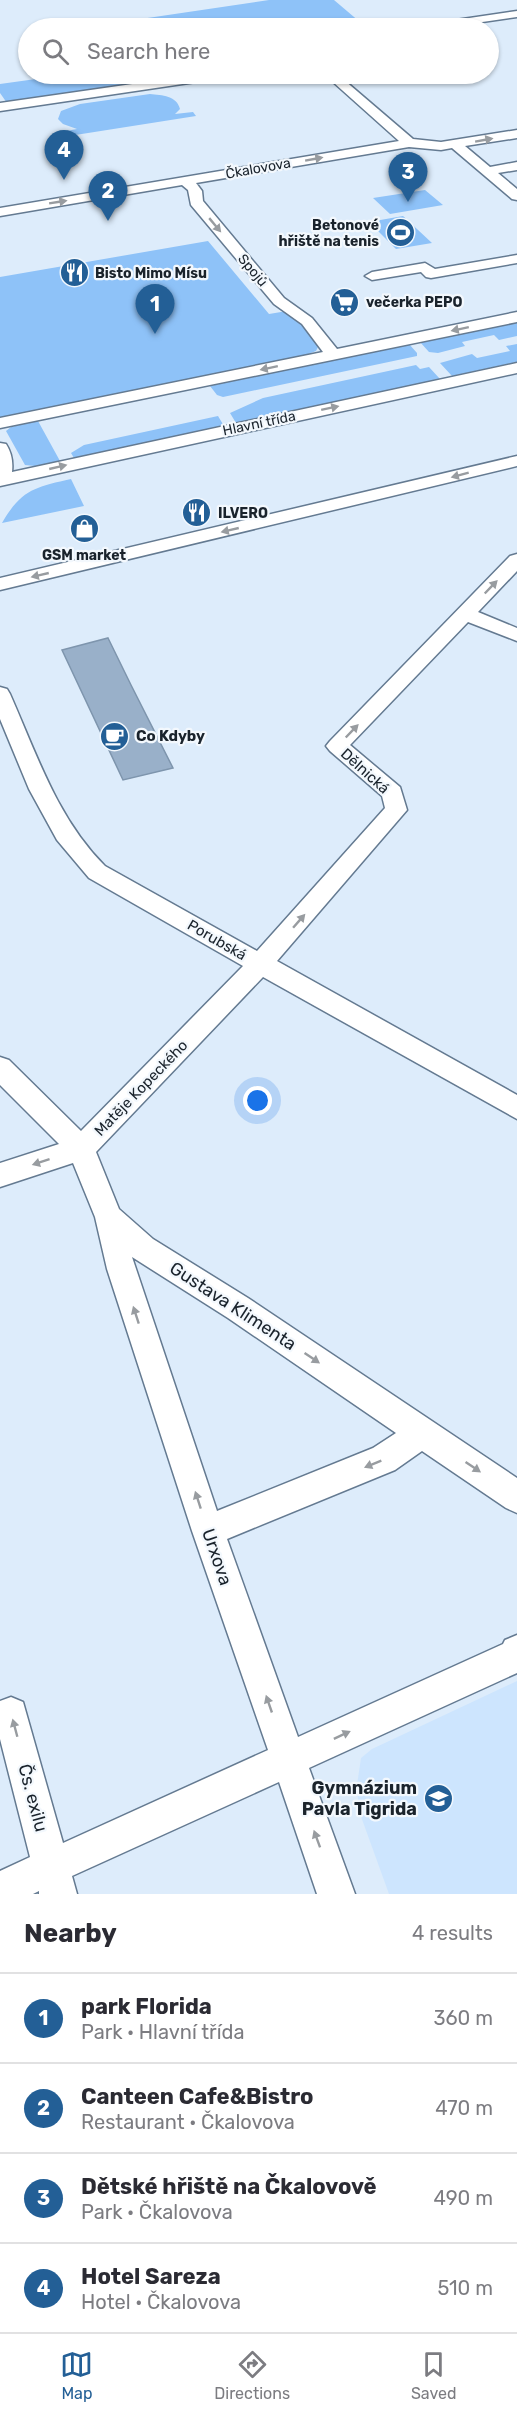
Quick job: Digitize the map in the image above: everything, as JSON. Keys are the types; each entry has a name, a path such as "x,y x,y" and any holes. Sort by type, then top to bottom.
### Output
{"street":[{"path":"490,18 517,14"},
{"path":"0,106 153,84"},
{"path":"341,84 409,143"},
{"name":"Čkalovova","path":"0,212 409,143 456,145 517,134"},
{"path":"456,145 517,196"},
{"path":"488,171 517,166"},
{"name":"Spojů","path":"183,181 194,187 197,192 196,202 279,301 307,321 333,355"},
{"path":"372,276 425,267 431,274 517,259"},
{"path":"0,423 517,317"},
{"name":"Hlavní třída","path":"0,481 517,368"},
{"path":"0,448 4,459 0,481"},
{"path":"0,584 517,460"},
{"name":"Dělnická","path":"260,964 396,810 392,793 338,746 517,560"},
{"path":"466,614 517,635"},
{"name":"Porubská","path":"0,694 62,831 82,859 97,872 517,1108"},
{"name":"Matěje Kopeckého","path":"0,1175 81,1149 260,964"},
{"path":"0,1068 81,1149"},
{"name":"Gustava Klimenta","path":"81,1149 109,1217 143,1248 238,1308 517,1497"},
{"name":"Urxova","path":"109,1217 121,1269 208,1532 336,1894"},
{"path":"208,1532 384,1459 405,1446 421,1431"},
{"path":"0,1890 54,1880 289,1760 515,1656 517,1652"},
{"name":"Čs. exilu","path":"0,1719 11,1714 54,1880"}],"shaded area":[{"path":"269,0 334,0 355,18 148,18"},
{"path":"18,82 18,84 136,84 7,103 0,93 0,84"},
{"path":"150,94 176,101 180,109 175,114 193,112 196,116 69,136 66,131 77,129 63,124 58,119 61,111 80,104"},
{"path":"425,190 443,205 390,214 373,198"},
{"name":"Betonové hřiště na tenis","path":"403,216 432,243 396,249 369,222"},
{"path":"208,241 269,314 287,311 295,317 316,343 318,347 316,351 303,356 0,418 0,277"},
{"path":"517,322 517,336 499,340 494,335 462,342 465,346 438,353 429,352 420,342"},
{"path":"409,344 417,356 223,397 217,395 210,386"},
{"path":"517,344 517,362 452,376 440,363 472,354 477,358 510,351 506,346"},
{"path":"416,365 420,369 429,367 440,379 236,423 230,413 263,398"},
{"path":"218,416 224,426 74,458 71,453 84,445"},
{"path":"38,421 60,461 35,466 25,465 6,431 11,427"},
{"path":"71,479 84,506 2,523 16,503 30,492"},
{"name":"Gymnázium Pavla Tigrida","path":"517,1681 517,1894 389,1894 359,1811 357,1785 361,1758 372,1749"}],"building":[{"path":"108,638 173,768 123,780 62,650"}],"place":[{"name":"Hotel Sareza","path":"64,180"},
{"name":"Dětské hřiště na Čkalovově","path":"408,202"},
{"name":"Canteen Cafe&Bistro","path":"108,221"},
{"name":"Betonové hřiště na tenis","path":"400,233"},
{"name":"Bisto Mimo Mísu","path":"74,273"},
{"name":"večerka PEPO","path":"345,302"},
{"name":"park Florida","path":"155,334"},
{"name":"ILVERO","path":"197,513"},
{"name":"GSM market","path":"84,528"},
{"name":"Co Kdyby","path":"115,736"},
{"name":"Gymnázium Pavla Tigrida","path":"438,1798"}]}
